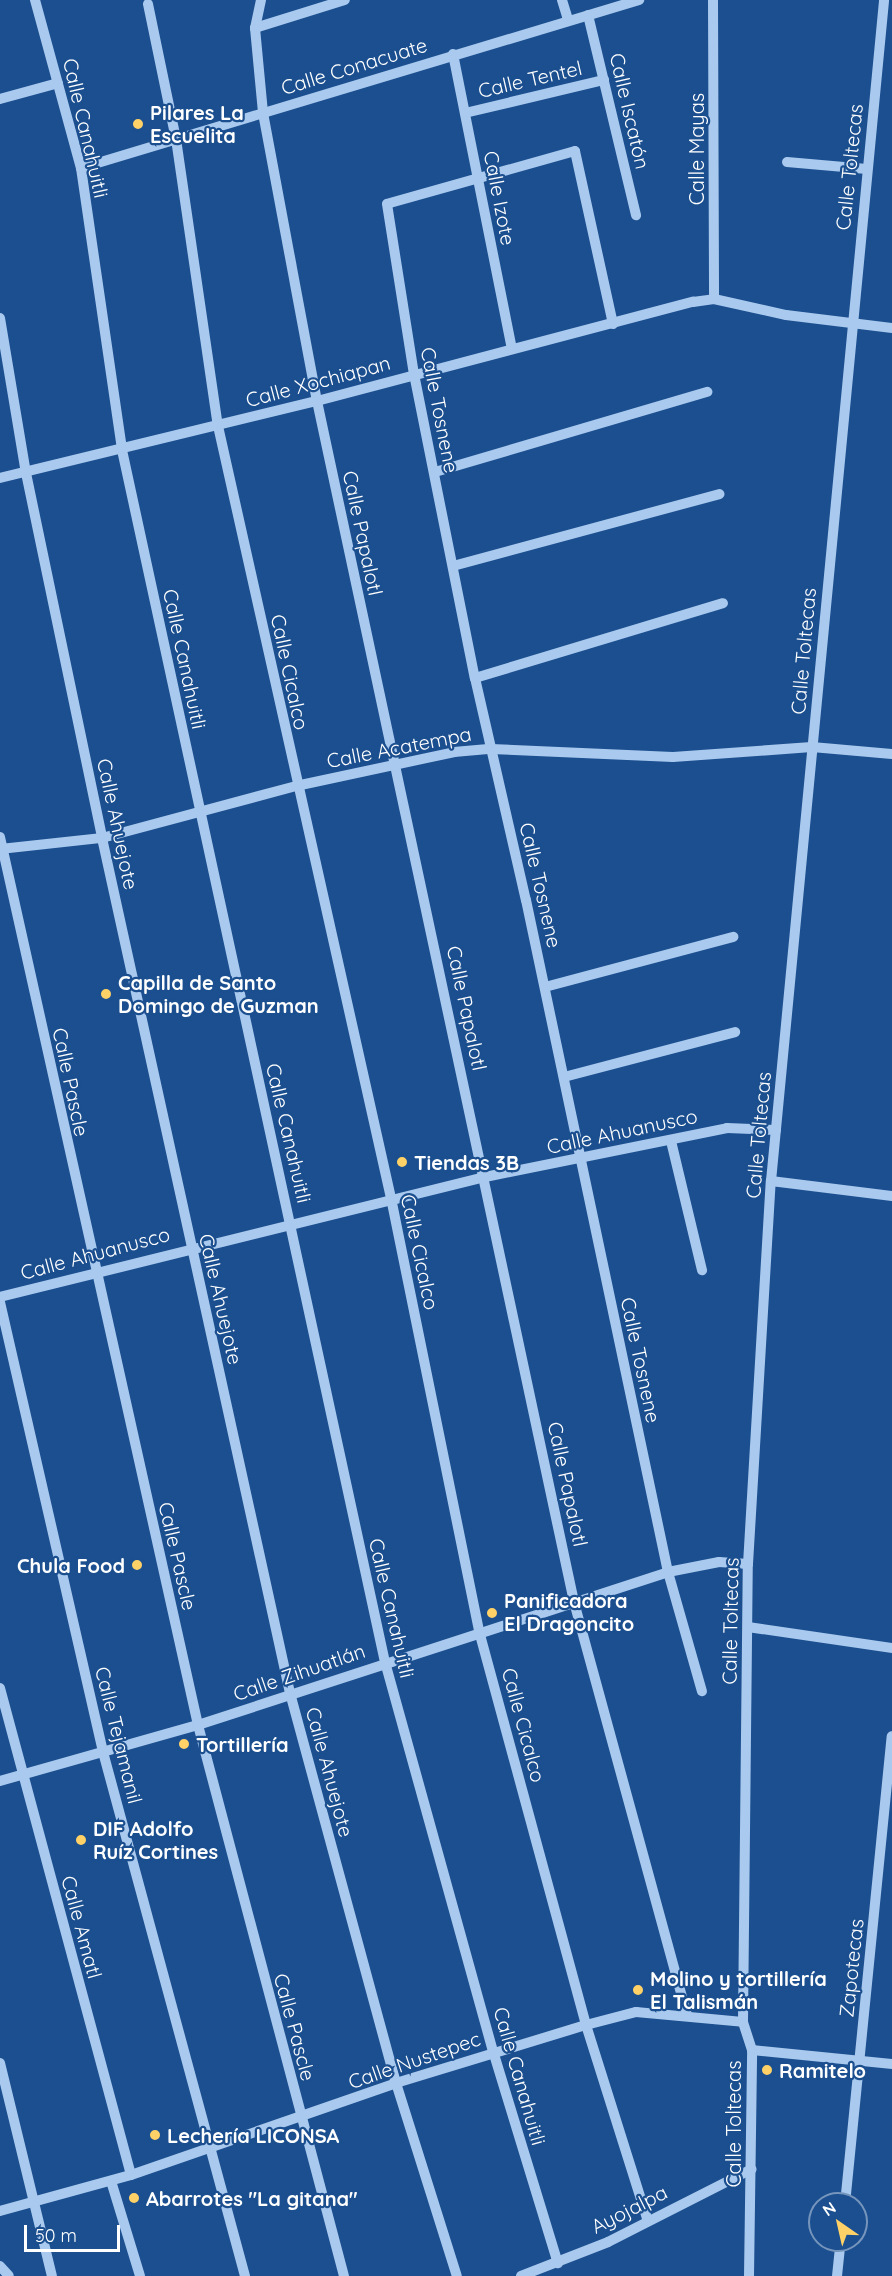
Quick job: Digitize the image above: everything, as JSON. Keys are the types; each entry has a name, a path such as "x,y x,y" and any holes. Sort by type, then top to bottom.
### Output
{"street":[{"name":"Calle Canahuitli","path":"35,0 81,168 122,450 384,1662 493,2051 558,2263"},
{"name":"Calle Papalotl","path":"261,0 255,28 264,113 317,401 485,1177 574,1602 687,2016"},
{"path":"255,28 345,0"},
{"path":"562,0 568,20"},
{"name":"Calle Conacuate","path":"81,168 453,54 639,0"},
{"name":"Calle Mayas","path":"713,0 714,298"},
{"name":"Calle Toltecas","path":"749,2276 752,2050 743,2022 748,1564 771,1181 884,0"},
{"name":"Calle Cicalco","path":"148,4 176,140 218,426 296,786 391,1198 479,1631 586,2025 647,2219"},
{"name":"Calle Iscatón","path":"588,15 636,215"},
{"name":"Calle Izote","path":"453,54 512,348"},
{"name":"Calle Tentel","path":"465,113 604,80"},
{"path":"0,99 58,83"},
{"path":"477,177 575,151 613,324"},
{"path":"787,162 867,169"},
{"name":"Calle Tosnene","path":"477,177 387,204 414,374 475,678 545,987 668,1572 702,1690"},
{"path":"714,298 786,315 892,328"},
{"name":"Calle Xochiapan","path":"0,478 218,426 512,348 714,298"},
{"name":"Calle Ahuejote","path":"0,318 26,473 102,838 290,1693 396,2083 457,2276"},
{"path":"435,472 707,392"},
{"path":"453,566 718,494"},
{"path":"475,678 723,603"},
{"name":"Calle Acatempa","path":"1,849 102,838 296,786 394,764 491,749 636,757 812,747 892,754"},
{"name":"Calle Pascle","path":"0,837 94,1272 198,1725 344,2276"},
{"path":"545,987 733,937"},
{"path":"564,1077 735,1032"},
{"name":"Calle Ahuanusco","path":"0,1297 191,1247 485,1177 580,1160 727,1128 776,1130"},
{"path":"671,1141 702,1270"},
{"path":"771,1181 892,1196"},
{"name":"Calle Tejamanil","path":"0,1302 103,1752 207,2150 245,2276"},
{"name":"Calle Zihuatlán","path":"0,1781 198,1725 479,1631 668,1572 719,1562 748,1564"},
{"path":"748,1627 892,1648"},
{"name":"Calle Amatl","path":"0,1688 131,2175"},
{"name":"Zapotecas","path":"846,2192 892,1736"},
{"name":"Calle Nustepec","path":"0,2211 131,2175 301,2119 396,2083 493,2051 636,2012 743,2022"},
{"path":"752,2050 892,2064"},
{"path":"0,2063 36,2201 52,2276"},
{"name":"Ayojalpa","path":"521,2276 608,2242 647,2219 752,2169"},
{"path":"111,2181 140,2276"},
{"path":"837,2276 840,2252"},
{"path":"0,2266 9,2276"}],"place":[{"name":"Pilares La Escuelita","path":"138,124"},
{"name":"Capilla de Santo Domingo de Guzman","path":"106,994"},
{"name":"Tiendas 3B","path":"402,1162"},
{"name":"Chula Food","path":"137,1565"},
{"name":"Panificadora El Dragoncito","path":"492,1613"},
{"name":"Tortillería","path":"184,1744"},
{"name":"DIF Adolfo Ruíz Cortines","path":"81,1840"},
{"name":"Molino y tortillería El Talismán","path":"638,1990"},
{"name":"Ramitelo","path":"767,2070"},
{"name":"Lechería LICONSA","path":"155,2135"},
{"name":"Abarrotes \"La gitana\"","path":"134,2198"}]}
